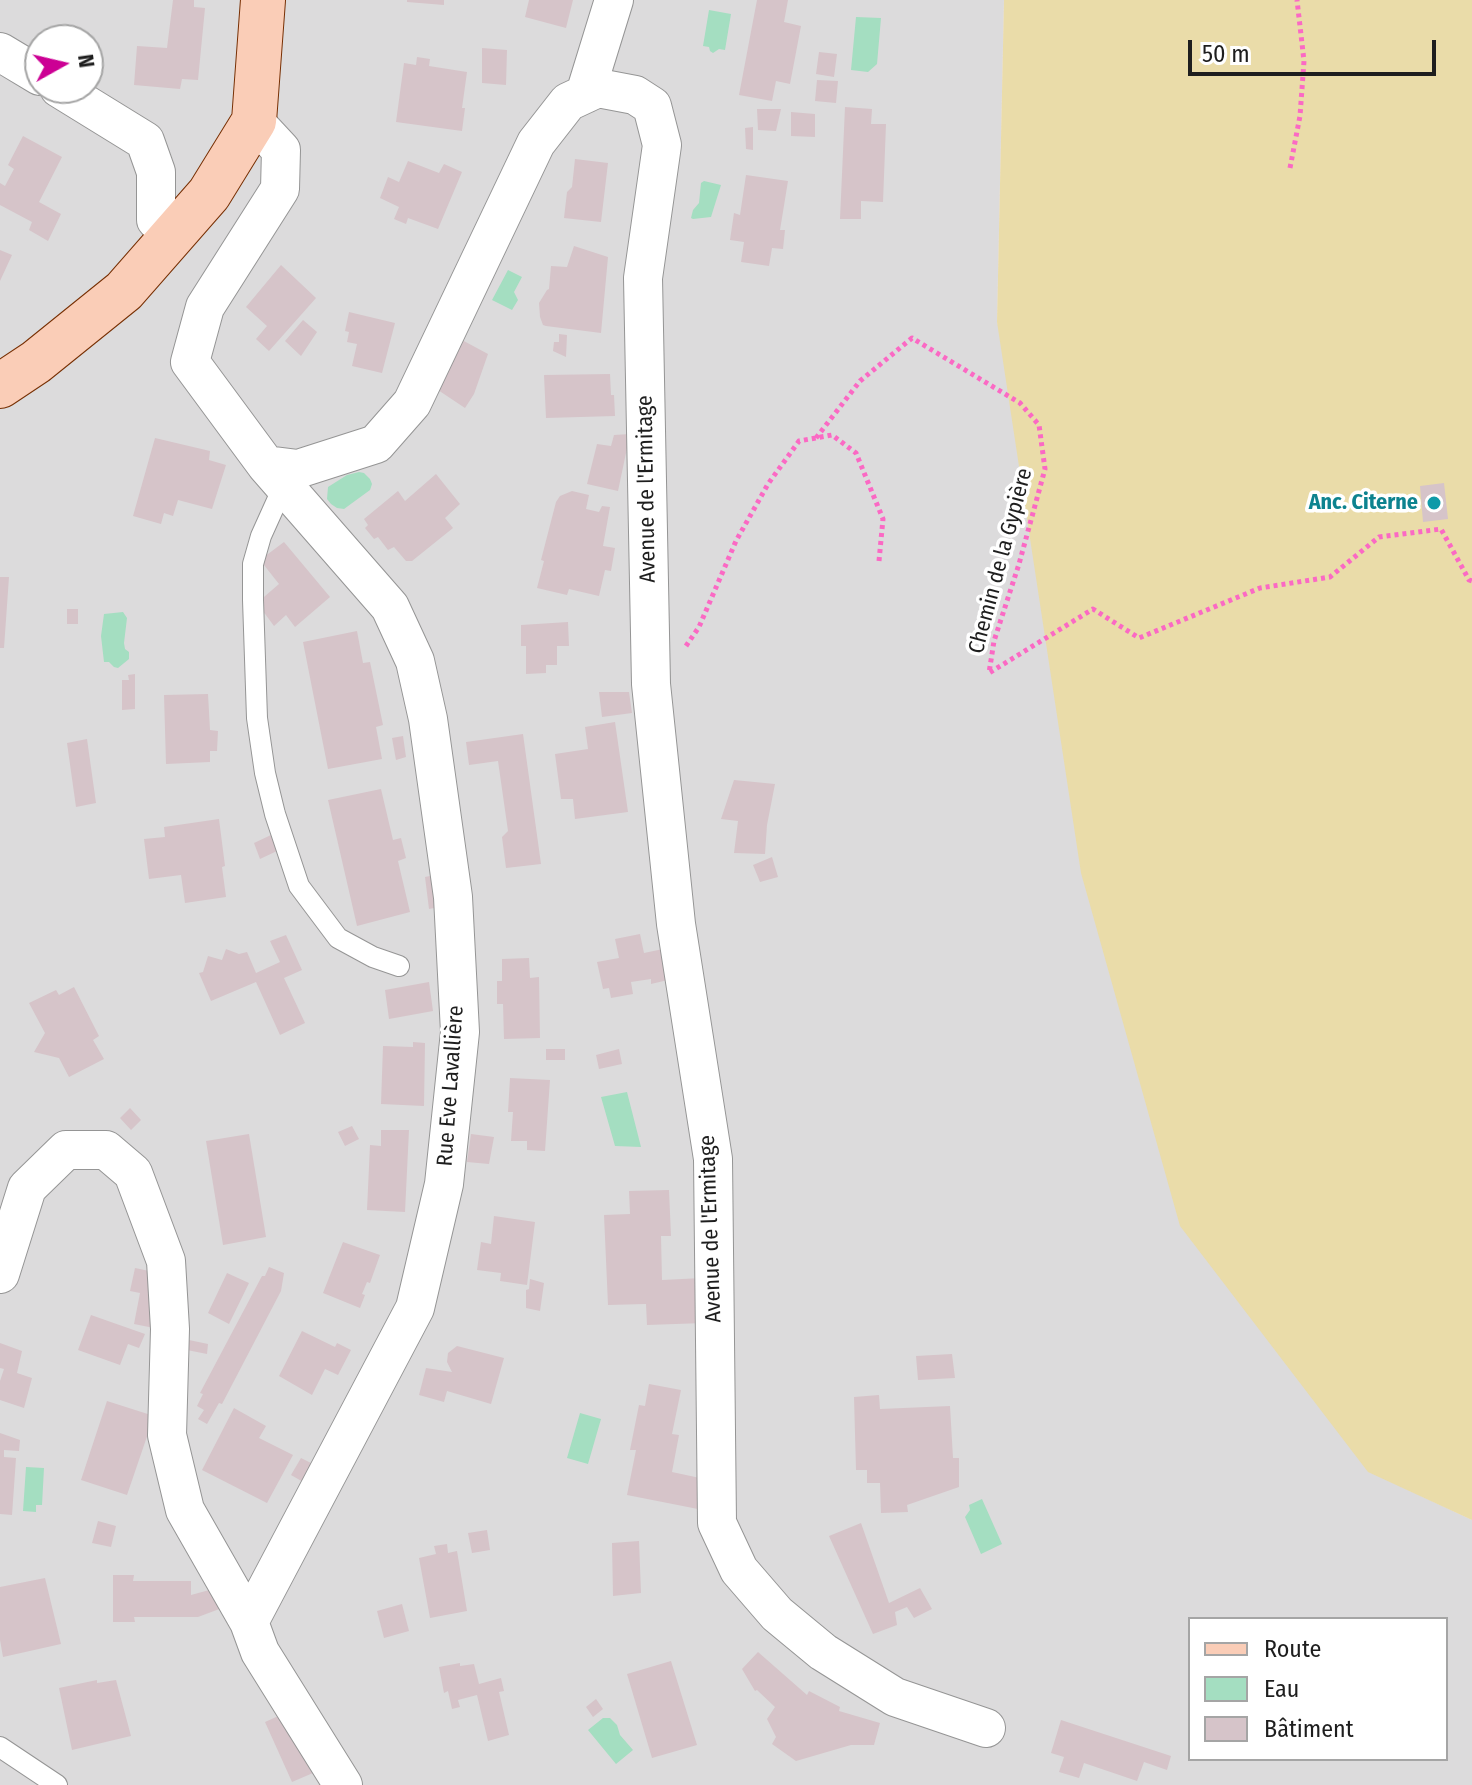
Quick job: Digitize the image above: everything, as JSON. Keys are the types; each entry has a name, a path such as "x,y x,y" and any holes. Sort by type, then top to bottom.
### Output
{"main road":[{"path":"0,386 36,362 124,291 209,194 254,121 263,0"}],"street":[{"path":"254,121 281,150 280,189 205,307 190,362 275,475 376,444 412,403 536,143 568,102 585,94 614,0"},
{"path":"0,52 24,66"},
{"name":"Avenue de l'Ermitage","path":"585,94 598,88 635,95 652,106 662,145 643,278 652,696 676,924 713,1159 717,1523 739,1570 777,1614 823,1652 895,1697 986,1728"},
{"path":"85,104 145,141 156,172 156,220 172,238"},
{"name":"Rue Eve Lavallière","path":"249,1622 415,1308 444,1184 460,1032 453,897 428,719 415,661 390,607 275,475"},
{"path":"0,1274 27,1188 66,1150 106,1150 133,1173 166,1261 170,1329 167,1435 185,1510 249,1622 260,1652 343,1785"}],"lane":[{"path":"275,475 253,564 257,718 275,814 299,886 338,938 373,957 399,966"},
{"path":"0,1747 57,1785"}],"path":[{"path":"1290,168 1300,116 1304,61 1297,0"},
{"name":"Chemin de la Gypière","path":"816,438 860,381 912,338 1020,403 1039,425 1045,469 994,641 989,673 1093,609 1139,638 1260,588 1330,577 1379,537 1441,529 1472,581"},
{"path":"652,696 699,627 736,541 768,484 799,441 832,435 856,453 883,519 879,561"}],"shaded area":[{"path":"0,0 1004,0 997,322 1368,1471 1472,1520 1472,1785 0,1785"},
{"path":"1004,0 1472,0 1472,1520 1368,1472 1180,1226 1081,873 997,322"}],"water":[{"path":"709,10 731,14 725,50 719,49 713,53 709,47 703,46"},
{"path":"856,17 881,18 877,64 868,72 851,70"},
{"path":"701,183 721,185 711,217 693,219 693,210 699,203"},
{"path":"508,270 522,277 514,292 518,300 512,310 492,300"},
{"path":"359,472 370,479 370,490 344,509 331,504 327,499 328,487 347,475"},
{"path":"123,612 127,618 124,643 129,659 118,668 104,662 101,636 104,614"},
{"path":"627,1092 641,1147 615,1146 601,1097"},
{"path":"580,1413 601,1419 588,1464 567,1458"},
{"path":"26,1467 44,1468 42,1505 36,1505 36,1512 23,1511"},
{"path":"982,1499 1002,1544 981,1554 965,1517 970,1510 969,1505"},
{"path":"603,1718 610,1718 617,1725 620,1735 633,1750 616,1764 588,1730"}],"building":[{"path":"173,0 194,0 194,7 205,8 198,80 182,79 180,89 134,85 137,46 167,48"},
{"path":"444,0 444,5 407,2"},
{"path":"529,0 573,0 566,28 525,17"},
{"path":"757,0 788,0 784,22 801,26 790,84 776,81 772,101 739,95"},
{"path":"482,48 507,50 506,85 482,83"},
{"path":"819,52 837,54 834,77 816,74"},
{"path":"417,57 430,59 429,66 467,72 462,131 396,122 404,63 416,65"},
{"path":"817,80 838,81 836,103 815,101"},
{"path":"845,107 872,109 871,124 886,124 883,202 861,201 861,219 840,219"},
{"path":"757,109 781,109 776,131 758,130"},
{"path":"791,112 815,114 815,137 791,136"},
{"path":"753,127 753,150 746,149 745,128"},
{"path":"23,136 62,157 39,202 61,214 48,241 29,230 32,222 0,205 0,183 5,186 14,169 8,165"},
{"path":"575,159 608,163 601,222 564,218"},
{"path":"408,161 439,173 444,164 462,172 438,229 408,218 406,224 394,219 399,207 380,198 388,177 399,182"},
{"path":"746,175 788,181 780,230 785,230 783,249 772,248 769,266 741,262 744,242 730,240 734,213 740,215"},
{"path":"574,246 608,257 601,333 546,326 540,317 539,303 549,289 551,266 567,267"},
{"path":"0,250 12,255 0,281"},
{"path":"281,265 316,298 269,351 256,339 267,326 246,307"},
{"path":"349,312 395,323 382,373 352,366 357,344 347,342 349,332 345,331"},
{"path":"303,320 317,332 301,356 285,341"},
{"path":"559,334 567,335 566,357 553,351 554,342 559,342"},
{"path":"462,340 488,354 474,394 465,408 438,390"},
{"path":"610,374 615,416 546,418 544,375"},
{"path":"630,434 618,491 587,484 597,444 611,446 614,435"},
{"path":"155,438 210,451 209,460 226,465 212,509 178,500 173,516 164,513 161,524 133,516"},
{"path":"436,474 460,504 445,518 453,528 412,561 406,561 394,547 388,550 378,537 374,539 365,528 368,525 364,519 398,491 405,501"},
{"name":"Anc. Citerne","path":"1444,483 1448,519 1423,522 1420,486"},
{"path":"572,491 589,495 586,509 599,512 602,506 610,507 603,546 615,548 611,571 605,570 599,596 569,589 567,595 537,588 556,502 560,496"},
{"path":"284,542 330,597 295,627 286,615 274,626 257,603 279,584 260,560"},
{"path":"0,577 9,577 4,648 0,648"},
{"path":"67,609 78,609 78,624 67,624"},
{"path":"568,622 569,646 557,646 557,665 546,665 546,673 526,674 526,646 521,646 521,625"},
{"path":"357,631 363,663 370,662 383,725 376,727 382,759 328,769 303,642"},
{"path":"135,674 135,709 122,710 122,680 129,680 128,675"},
{"path":"599,692 629,692 632,713 602,717"},
{"path":"208,694 210,730 218,731 217,751 210,751 210,762 166,764 164,695"},
{"path":"615,722 628,812 575,819 573,799 561,799 555,754 588,749 585,727"},
{"path":"523,734 541,864 506,868 502,837 508,831 498,761 469,765 466,742"},
{"path":"403,736 406,757 396,760 392,738"},
{"path":"87,739 96,803 76,807 67,743"},
{"path":"734,780 775,784 765,854 734,853 738,821 721,819"},
{"path":"381,789 393,840 401,838 406,858 398,861 410,912 357,926 328,800"},
{"path":"219,819 226,897 185,903 181,875 149,879 144,839 165,837 164,827"},
{"path":"271,835 277,851 260,859 254,843"},
{"path":"772,857 778,877 760,882 753,865"},
{"path":"435,875 439,907 429,909 425,877"},
{"path":"640,934 644,953 663,949 668,980 651,984 651,979 631,982 633,994 611,998 609,988 603,989 597,962 619,958 615,939"},
{"path":"286,935 302,970 284,978 305,1023 280,1035 256,982 211,1001 199,973 203,972 208,956 222,960 226,949 239,954 247,952 256,973 280,962 270,941"},
{"path":"529,958 530,978 539,977 540,1038 504,1039 503,1004 497,1004 497,981 502,981 502,959"},
{"path":"429,982 433,1011 389,1019 385,990"},
{"path":"74,987 99,1036 93,1040 104,1059 69,1077 59,1058 34,1052 45,1033 29,1003 56,990 59,995"},
{"path":"413,1042 425,1043 424,1106 381,1104 383,1046 413,1047"},
{"path":"546,1049 565,1049 565,1060 546,1060"},
{"path":"619,1049 622,1064 599,1069 596,1055"},
{"path":"510,1078 550,1080 545,1151 527,1150 527,1141 511,1141 513,1112 508,1112"},
{"path":"130,1108 141,1120 131,1130 120,1118"},
{"path":"352,1126 359,1139 345,1146 338,1132"},
{"path":"381,1130 409,1130 405,1212 367,1210 370,1145 381,1146"},
{"path":"249,1134 266,1237 223,1245 206,1141"},
{"path":"471,1134 494,1137 489,1164 467,1162"},
{"path":"669,1190 671,1236 661,1236 662,1280 702,1278 704,1323 647,1325 646,1304 608,1305 604,1215 630,1214 629,1191"},
{"path":"494,1216 535,1222 527,1285 500,1281 501,1273 477,1270 481,1242 491,1244"},
{"path":"343,1242 380,1255 370,1283 367,1282 362,1294 365,1295 360,1308 323,1293"},
{"path":"269,1267 284,1273 281,1291 222,1404 219,1403 207,1424 198,1419 204,1410 197,1406 203,1394 200,1393"},
{"path":"135,1268 159,1273 159,1329 134,1324 140,1293 130,1291"},
{"path":"227,1273 249,1283 229,1324 208,1313"},
{"path":"530,1279 544,1283 540,1311 526,1308 526,1290 529,1289"},
{"path":"91,1315 145,1334 139,1348 128,1344 120,1365 78,1350"},
{"path":"302,1331 335,1347 337,1343 351,1350 338,1375 325,1369 312,1395 279,1376"},
{"path":"189,1340 208,1344 207,1354 187,1350"},
{"path":"0,1343 22,1351 17,1373 32,1378 24,1408 0,1400 0,1381 4,1369 0,1368"},
{"path":"457,1346 504,1358 491,1404 447,1391 444,1402 419,1395 426,1368 452,1372 447,1362 448,1353"},
{"path":"952,1354 955,1378 918,1380 916,1356"},
{"path":"649,1384 681,1390 672,1434 679,1435 672,1472 700,1478 708,1511 627,1495 636,1450 630,1450 639,1405 645,1406"},
{"path":"879,1395 880,1409 950,1406 953,1458 959,1458 959,1487 907,1505 908,1512 881,1513 880,1483 867,1483 867,1470 856,1470 854,1397"},
{"path":"107,1401 154,1416 127,1495 81,1480"},
{"path":"234,1408 266,1426 259,1438 293,1455 267,1503 202,1470"},
{"path":"0,1433 20,1440 19,1451 4,1450 4,1457 16,1458 12,1515 0,1514"},
{"path":"301,1458 315,1465 305,1483 291,1475"},
{"path":"98,1521 116,1526 111,1547 92,1543"},
{"path":"861,1523 889,1603 920,1588 932,1609 914,1618 907,1607 895,1612 897,1625 873,1634 829,1536"},
{"path":"487,1530 490,1550 472,1553 468,1533"},
{"path":"639,1541 641,1593 613,1596 612,1543"},
{"path":"447,1544 448,1553 457,1551 467,1611 430,1618 419,1558 436,1554 434,1546"},
{"path":"113,1575 134,1575 133,1581 191,1581 191,1595 213,1589 222,1608 198,1617 134,1617 135,1622 113,1622"},
{"path":"45,1578 61,1644 3,1657 0,1587"},
{"path":"402,1604 409,1631 384,1638 377,1611"},
{"path":"758,1652 807,1695 809,1691 840,1707 839,1711 880,1723 874,1745 851,1745 796,1761 772,1744 776,1737 767,1719 775,1707 755,1691 742,1669"},
{"path":"671,1661 697,1745 652,1758 627,1674"},
{"path":"460,1663 460,1666 474,1664 479,1684 501,1678 504,1691 499,1692 509,1735 488,1741 477,1695 458,1700 460,1707 452,1709 448,1691 444,1693 439,1667"},
{"path":"97,1680 97,1683 116,1680 131,1736 72,1750 59,1688"},
{"path":"596,1699 603,1709 593,1717 586,1707"},
{"path":"285,1713 313,1773 292,1782 265,1722"},
{"path":"1061,1720 1171,1756 1167,1770 1144,1762 1137,1781 1084,1763 1079,1778 1059,1772 1064,1757 1051,1753"}],"place":[{"name":"Anc. Citerne","path":"1434,503"}]}
